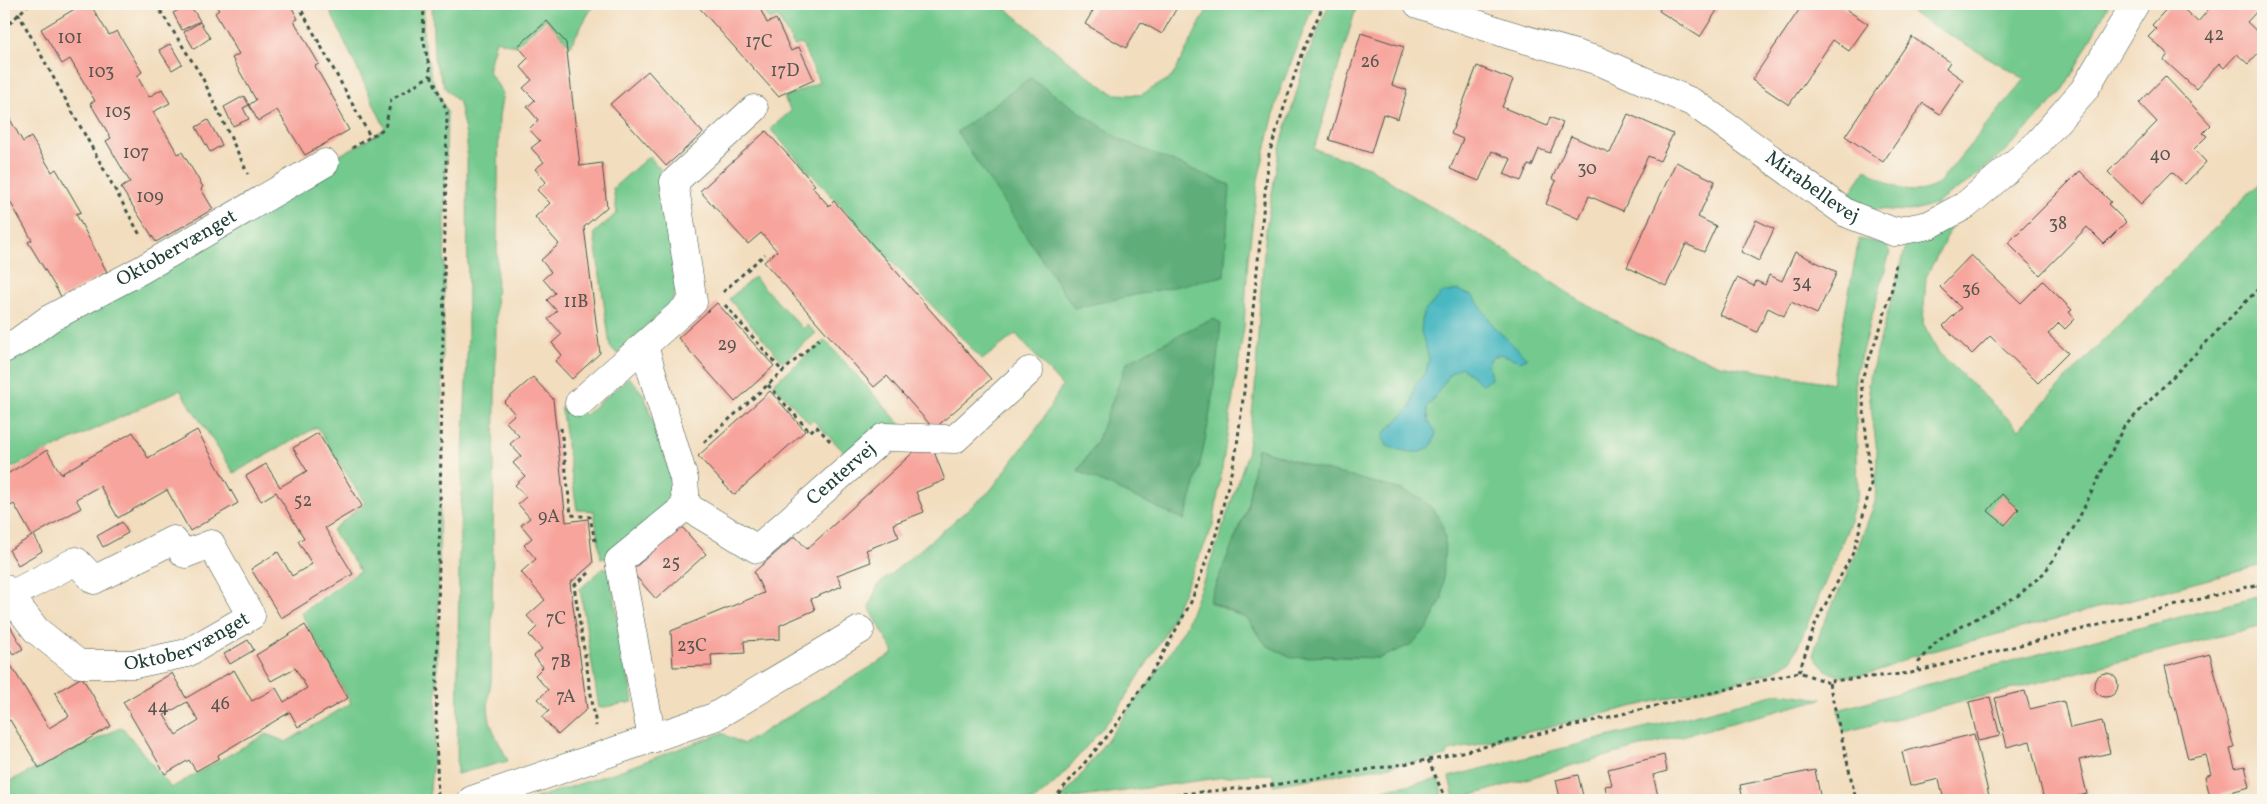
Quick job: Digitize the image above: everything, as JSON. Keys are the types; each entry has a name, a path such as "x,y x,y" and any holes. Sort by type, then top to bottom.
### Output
{"street":[{"name":"Mirabellevej","path":"1418,4 1506,34 1599,61 1694,103 1846,213 1894,232"},
{"path":"1894,232 1929,225 1966,205 2035,146 2084,90 2135,4"},
{"path":"570,412 693,302 674,182 754,109"},
{"name":"Oktobervænget","path":"4,349 50,319 155,262 325,163"},
{"path":"644,346 684,479 686,506 610,562 652,739"},
{"name":"Centervej","path":"686,506 757,549 884,437 955,438 1029,371"},
{"name":"Oktobervænget","path":"173,540 184,554 211,544 252,616 187,653 135,664 79,664 36,630 6,592 76,561 94,580 173,540"},
{"path":"472,800 714,717 860,630"}],"path":[{"path":"4,29 23,5 29,4"},
{"path":"156,4 202,77 261,199"},
{"path":"298,4 371,138"},
{"path":"424,4 423,38 431,75 447,112 436,729 438,800"},
{"path":"1053,800 1115,727 1159,661 1191,602 1216,534 1236,453 1247,368 1269,154 1302,52 1324,4"},
{"path":"18,13 155,262"},
{"path":"325,163 371,138 385,128 391,100 431,75"},
{"path":"1799,672 1816,622 1854,551 1871,484 1861,381 1881,326 1893,284 1897,254 1894,232"},
{"path":"1918,671 1919,662 1939,639 2019,596 2045,572 2076,524 2123,428 2263,284"},
{"path":"724,304 783,372"},
{"path":"680,464 819,339"},
{"path":"768,385 810,432 816,426 853,465"},
{"path":"570,412 571,515 590,517 610,562 574,586 601,756"},
{"path":"1119,800 1273,786 1428,760 1799,672 1829,683 1830,681 1918,671 2263,583"},
{"path":"2258,584 2263,606"},
{"path":"1829,683 1856,800"},
{"path":"1428,760 1446,800"}],"green space":[{"path":"327,4 424,4 423,38 431,75 447,112 436,729 429,799 4,800 4,784 122,727 171,788 266,734 286,742 351,703 301,613 360,571 332,530 365,503 317,427 234,473 180,390 4,471 4,349 371,138 385,128"},
{"path":"432,4 594,4 570,46 546,19 515,46 496,40 488,71 503,93 499,116 491,683 488,706 491,724 508,761 457,774 459,557 468,333 467,141 459,103 445,88 434,59"},
{"path":"761,4 1001,4 1070,63 1114,94 1141,95 1172,77 1210,4 1314,4 1279,93 1258,180 1248,259 1244,327 1213,526 1164,636 1117,711 1057,781 1035,800 530,800 616,772 722,733 743,744 894,653 869,607 878,585 990,491 1040,424 1062,386 1016,334 982,360 770,129 791,111 784,98 819,82 802,44 794,46 778,17 769,20"},
{"path":"1329,4 1357,5 1314,149 1369,167 1411,195 1510,253 1572,296 1637,333 1720,365 1832,383 1859,239 1885,244 1890,252 1855,376 1858,493 1848,528 1792,660 1771,673 1446,752 1447,756 1428,760 1273,785 1273,774 1239,775 1060,800 1081,775 1165,661 1186,626 1216,547 1247,455 1255,389 1266,229 1279,151 1306,60","holes":["1257,448 1310,466 1380,658 1309,656 1258,635 1248,619 1209,602 1247,509"]},
{"path":"1901,4 2109,4 2063,91 2007,150 1971,180 1936,204 1910,211 1871,209 1844,202 1866,169 1891,185 1908,190 1917,191 1937,185 2025,79 1917,16"},
{"path":"1030,78 1121,140 1230,185 1224,276 1074,308 957,132"},
{"path":"649,156 666,176 682,277 671,303 617,354 610,346 594,233 617,213 613,188"},
{"path":"2263,179 2263,565 1910,657 1892,666 1857,676 1835,674 1826,670 1813,655 1822,627 1851,566 1875,502 1877,452 1868,384 1908,239 1952,227 1926,277 1923,323 1939,353 2019,429 2087,357"},
{"path":"754,277 803,329 807,325 816,333 783,362 729,299"},
{"path":"1215,319 1221,324 1212,398 1204,448 1184,520 1078,471 1097,441 1127,362 1200,324"},
{"path":"825,340 902,426 846,454 813,420 809,423 773,384"},
{"path":"629,377 644,395 672,478 672,490 665,511 606,558 601,559 594,511 577,510 561,407 570,400 585,415"},
{"path":"1257,448 1310,466 1402,490 1421,499 1432,508 1441,521 1445,538 1442,599 1428,627 1410,645 1380,658 1325,656 1292,658 1266,645 1248,619 1209,601 1247,509"},
{"path":"603,568 609,568 633,702 599,708 580,589"},
{"path":"2257,597 2263,625 1844,732 1838,710 1985,668"},
{"path":"1781,693 1822,699 1573,765 1456,800 1454,798 1449,777"},
{"path":"1440,779 1442,800 1326,800"}],"water":[{"path":"1458,290 1474,297 1495,328 1527,358 1520,361 1501,354 1492,357 1488,363 1491,379 1482,384 1461,367 1451,373 1427,408 1429,422 1436,432 1434,441 1429,447 1424,451 1410,452 1387,446 1383,438 1385,432 1411,407 1415,385 1426,372 1429,359 1421,331 1423,313 1442,293"}],"building":[{"path":"83,4 90,4 109,35 117,31 142,72 137,76 149,97 162,89 170,103 153,112 178,154 182,152 203,187 201,189 213,209 156,242 121,188 130,182 106,141 111,138 90,103 95,101 70,59 62,64 41,29"},
{"path":"214,4 290,4 298,19 294,21 319,64 315,66 349,130 305,155 277,110 258,121 249,105 256,100 232,58 239,54 215,13 219,10"},
{"path":"696,4 758,4 767,23 776,19 791,51 799,47 814,80 778,96"},
{"path":"1097,4 1179,4 1162,34 1141,22 1126,48 1085,24"},
{"path":"1663,4 1721,4 1700,37 1659,11"},
{"path":"1803,4 1838,4 1868,24 1849,51 1833,40 1789,105 1752,80"},
{"path":"2171,4 2178,4 2198,22 2211,4 2251,4 2258,10 2247,22 2263,37 2263,48 2248,64 2237,54 2224,68 2219,63 2196,89 2164,60 2168,54 2148,37 2156,29 2152,25"},
{"path":"184,7 194,11 200,21 182,30 173,13"},
{"path":"547,21 566,43 580,166 602,163 607,207 584,227 600,353 572,379 555,361 562,355 552,343 562,334 548,319 557,311 547,300 555,293 543,279 551,272 541,260 559,244 535,217 550,203 537,190 546,182 535,169 544,162 531,148 540,141 529,129 538,120 527,107 535,100 523,88 532,80 520,66 528,58 518,46"},
{"path":"200,22 210,38 194,49 184,32"},
{"path":"1361,33 1404,47 1392,85 1407,90 1398,119 1383,114 1371,153 1329,140"},
{"path":"1912,37 1950,62 1946,68 1963,80 1940,114 1923,103 1883,162 1845,136"},
{"path":"170,44 182,64 172,70 159,50"},
{"path":"1477,66 1513,80 1502,107 1547,126 1550,117 1563,123 1550,153 1539,149 1532,166 1528,165 1521,181 1504,174 1511,159 1492,151 1479,181 1450,169 1463,139 1451,134"},
{"path":"648,71 703,133 666,166 610,104"},
{"path":"2165,76 2211,125 2203,133 2207,136 2194,149 2206,162 2185,184 2172,172 2141,204 2108,172 2157,122 2139,103"},
{"path":"244,96 249,105 243,108 249,119 233,126 224,107"},
{"path":"4,109 23,142 31,137 52,172 56,169 81,212 76,214 107,272 62,298 28,242 32,240 8,198 4,200"},
{"path":"1628,114 1673,134 1660,161 1648,156 1623,211 1589,196 1579,219 1546,204 1556,181 1552,179 1571,136 1610,153"},
{"path":"208,120 222,145 210,152 196,127"},
{"path":"766,131 815,185 812,187 829,206 834,201 991,379 934,429 887,376 874,387 764,262 777,251 761,233 748,244 700,191"},
{"path":"1676,162 1715,181 1698,217 1716,226 1704,252 1686,244 1666,286 1627,267"},
{"path":"2080,171 2111,202 2108,204 2126,222 2104,244 2087,227 2040,275 2008,243"},
{"path":"1756,220 1774,229 1759,261 1741,252"},
{"path":"1795,252 1837,272 1817,314 1791,302 1784,316 1768,308 1757,332 1720,315 1737,278 1754,286 1756,281 1765,285 1769,275 1782,281"},
{"path":"1971,255 2021,303 2043,281 2072,310 2069,312 2075,319 2065,329 2059,323 2048,334 2068,353 2038,383 1990,336 1972,354 1943,326 1961,308 1940,287"},
{"path":"717,303 774,366 735,402 678,338"},
{"path":"533,377 553,399 566,522 588,519 593,563 570,583 587,709 558,735 542,717 549,711 538,699 548,690 535,675 543,667 534,656 542,649 529,635 537,627 527,616 545,600 521,572 536,559 524,545 532,538 521,525 530,518 518,504 526,497 515,485 525,476 513,463 521,456 510,444 519,436 506,422 515,414 504,402"},
{"path":"770,391 805,431 734,495 698,456"},
{"path":"197,430 238,503 190,531 167,490 118,518 100,486 76,499 81,508 34,535 42,551 18,565 9,550 32,536 14,504 4,510 4,476 47,450 61,474 133,432 148,458"},
{"path":"318,433 362,506 325,528 353,574 281,618 251,569 278,552 292,576 312,564 298,541 304,538 276,492 261,501 246,476 266,464 280,487 307,471 293,448"},
{"path":"918,448 933,449 945,480 916,492 924,512 893,524 899,537 866,550 871,562 837,575 842,586 811,599 815,610 780,625 780,639 744,641 745,653 711,655 712,666 673,667 671,631 764,593 754,572 795,536 807,549"},
{"path":"2002,494 2019,509 2005,525 1988,511"},
{"path":"122,522 128,533 103,547 97,536"},
{"path":"681,526 706,554 656,599 631,571"},
{"path":"9,624 23,649 13,654 4,639 4,627"},
{"path":"305,625 348,698 298,727 290,712 218,755 219,758 196,771 189,760 165,774 123,702 172,673 186,698 234,670 252,701 276,688 284,702 307,688 295,668 271,681 256,655","holes":["187,702 199,721 176,735 164,715"]},
{"path":"248,640 254,650 230,664 224,654"},
{"path":"2210,654 2234,748 2230,749 2235,768 2245,766 2250,787 2210,797 2205,776 2211,774 2206,755 2188,759 2165,666"},
{"path":"6,657 49,728 69,716 55,693 82,677 111,726 39,768 10,720 4,723 4,658"},
{"path":"2106,673 2114,677 2118,685 2114,693 2106,697 2098,693 2094,685 2098,677"},
{"path":"2025,691 2030,709 2064,701 2070,728 2102,721 2110,753 2079,760 2087,794 2061,800 2044,800 2030,741 2007,747 1995,698"},
{"path":"1990,697 2000,736 1978,741 1969,702"},
{"path":"1974,734 1990,800 1944,800 1939,779 1910,786 1902,752"},
{"path":"1664,755 1667,771 1653,775 1659,800 1608,800 1605,786 1612,785 1608,769"},
{"path":"1815,770 1821,800 1743,800 1740,785"},
{"path":"1578,775 1584,800 1555,800 1560,798 1556,780"}]}
